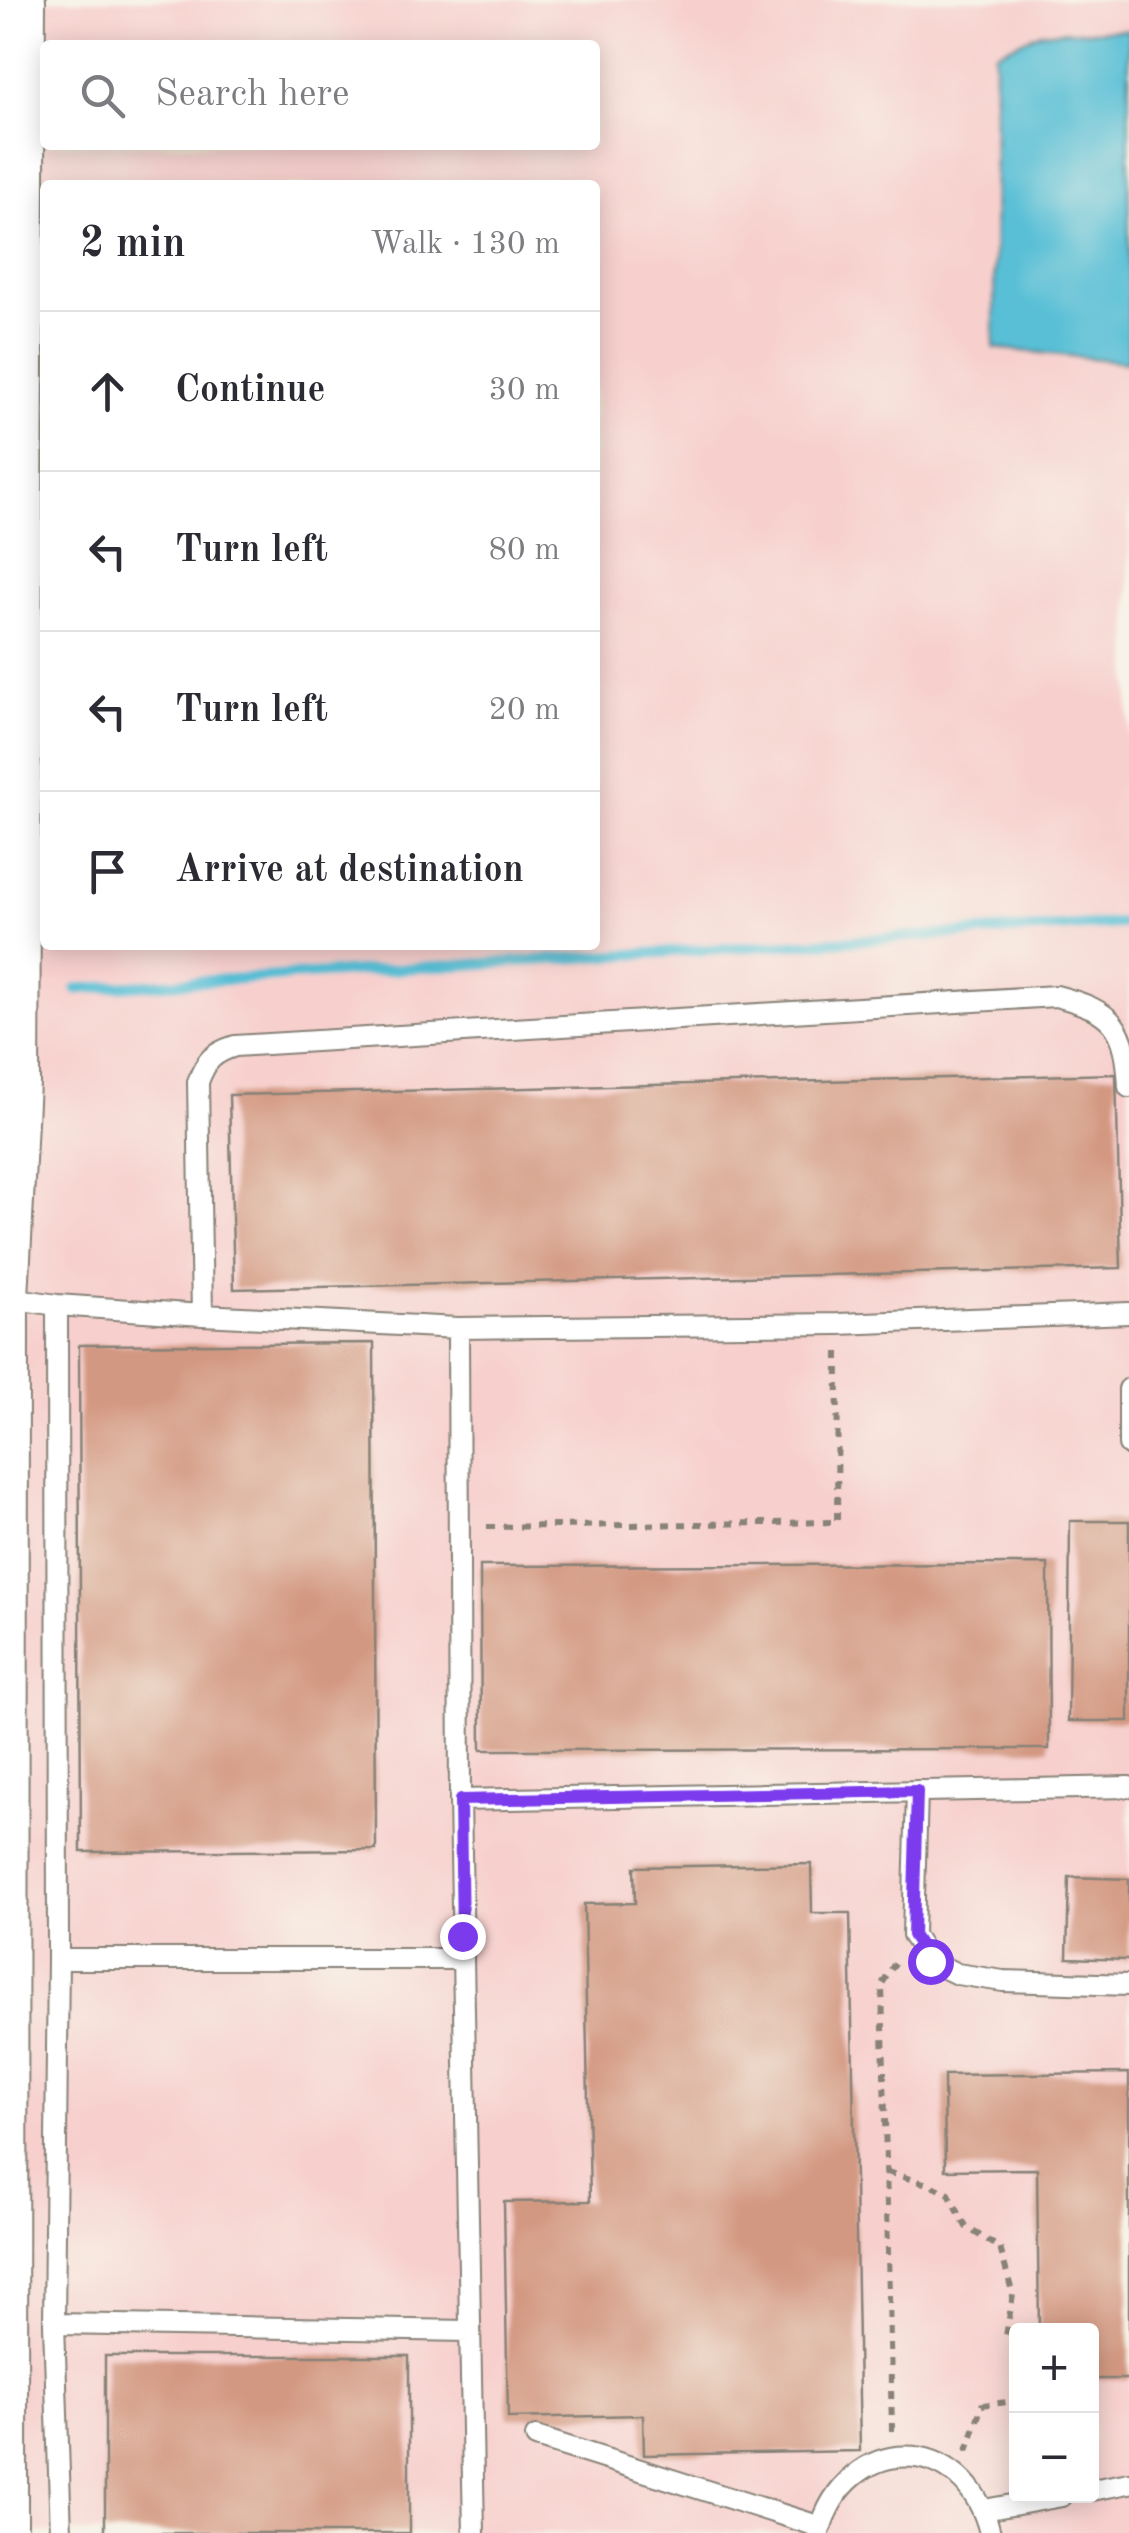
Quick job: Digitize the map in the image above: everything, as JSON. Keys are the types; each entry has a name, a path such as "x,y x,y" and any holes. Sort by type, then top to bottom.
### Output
{"street":[{"path":"2,2533 3,1297 14,1082 10,77 20,0"}],"lane":[{"path":"202,1314 198,1082 205,1063 215,1052 235,1046 1056,996 1090,1005 1112,1022 1128,1048 1129,1087"},
{"path":"3,1297 202,1314 458,1328 838,1324 1129,1314"},
{"path":"56,1304 58,1959 54,2324 61,2533"},
{"path":"458,1328 460,1800 474,2533"},
{"path":"1129,1390 1129,1445"},
{"path":"460,1800 1129,1787"},
{"path":"917,1791 913,1935 930,1961 957,1974 1003,1982 1129,1986"},
{"path":"58,1959 463,1959"},
{"path":"54,2324 470,2332"},
{"path":"536,2437 820,2530 826,2507 842,2484 865,2466 893,2457 921,2458 948,2468 970,2486 984,2510 990,2533"},
{"path":"1099,2489 1129,2483"},
{"path":"984,2510 1023,2503"}],"path":[{"path":"459,1528 838,1522 838,1324"},
{"path":"893,2457 882,1984 913,1935"},
{"path":"886,2172 949,2194 966,2227 1000,2248 1013,2295 1006,2336 1009,2339"},
{"path":"959,2477 982,2405 1009,2402"}],"shaded area":[{"path":"0,0 1129,0 1129,2533 0,2533"}],"water":[{"path":"1129,30 1129,362 994,348 995,53 1041,32"}],"building":[{"path":"1116,1074 1121,1268 234,1289 229,1095"},
{"path":"374,1343 376,1850 81,1852 79,1345"},
{"path":"1070,1521 1129,1521 1129,1721 1068,1721"},
{"path":"1048,1564 1049,1749 481,1750 480,1566"},
{"path":"811,1864 812,1913 850,1913 860,2451 644,2455 643,2415 508,2418 504,2202 590,2201 584,1904 635,1903 634,1867"},
{"path":"1069,1877 1129,1879 1129,1960 1067,1958"},
{"path":"1129,2073 1129,2379 1099,2379 1099,2323 1039,2323 1037,2169 945,2170 944,2075"},
{"path":"105,2356 409,2356 409,2533 105,2533"}],"waterway":[{"path":"77,989 1129,923"}],"route":[{"path":"462,1936 460,1800 917,1791 913,1935 930,1961"}]}
